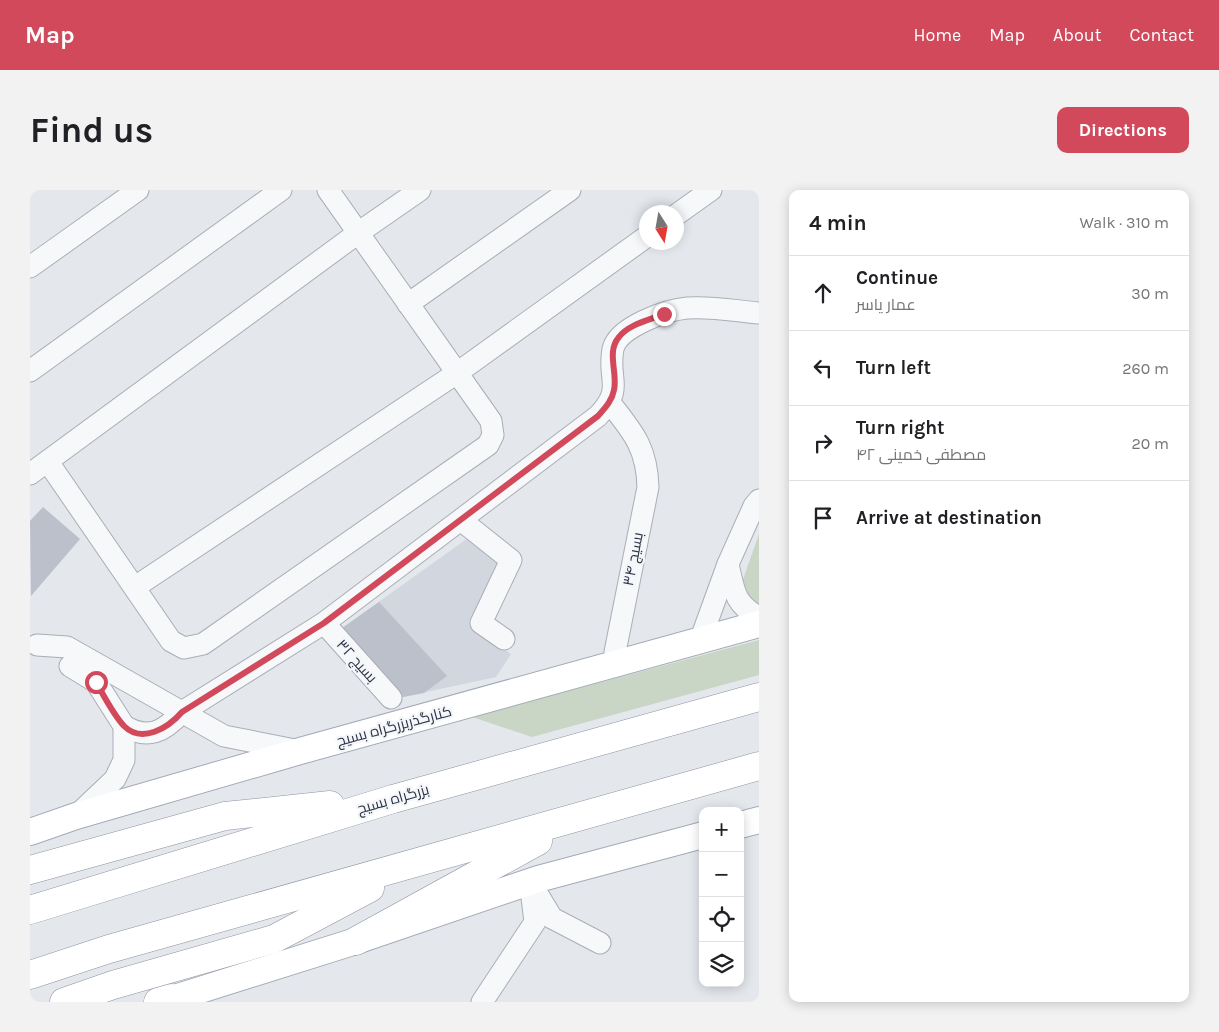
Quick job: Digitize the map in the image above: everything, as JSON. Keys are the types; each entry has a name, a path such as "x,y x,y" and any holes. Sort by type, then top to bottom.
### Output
{"highway":[{"name":"بزرگراه بسیج","path":"30,910 393,799 759,697"},
{"path":"30,975 109,949 759,766"},
{"path":"30,870 225,816 393,799"},
{"path":"356,941 582,816"},
{"path":"64,1002 112,985 274,940 413,864"}],"main road":[{"name":"کنارگذربزرگراه بسیج","path":"30,832 76,816 300,751 759,624"},
{"path":"744,824 759,820"},
{"path":"164,1000 356,941 530,881 699,835"}],"street":[{"path":"30,267 138,190"},
{"path":"30,371 282,190"},
{"path":"48,462 171,641 184,648 203,644 488,445 493,435 491,421 328,190"},
{"path":"30,474 358,233 420,190"},
{"path":"408,304 570,190"},
{"path":"684,209 711,190"},
{"path":"135,587 457,373 639,242"},
{"path":"736,310 759,300"},
{"path":"34,642 96,682 124,726 137,733 157,732 171,725 182,712 324,623 462,521 598,416 610,403 614,389 613,348 619,337 633,327 686,308 759,313"},
{"name":"بسیج ۳۴","path":"610,403 638,438 648,466 648,487 615,652"},
{"path":"700,640 728,564 754,506 759,500"},
{"path":"462,521 512,560 481,624 504,639"},
{"path":"728,564 735,596 745,610 759,617"},
{"name":"بسیج ۳۲","path":"324,623 391,698"},
{"path":"34,642 67,647 224,736 300,751"},
{"path":"76,816 115,779 124,760 124,726"},
{"path":"530,881 552,918 600,943"},
{"path":"482,1002 535,922 530,881"}],"shaded area":[{"path":"468,538 502,562 471,626 511,654 496,677 398,698 338,631"}],"green space":[{"path":"759,534 759,605 748,603 741,585"},
{"path":"759,640 759,675 532,737 472,717"}],"building":[{"path":"43,507 80,539 31,596 30,521"},
{"path":"379,602 447,676 424,693 398,698 338,631"}],"route":[{"path":"96,682 124,726 137,733 157,732 171,725 182,712 324,623 462,521 598,416 610,403 614,389 613,348 619,337 633,327 664,314"}]}
